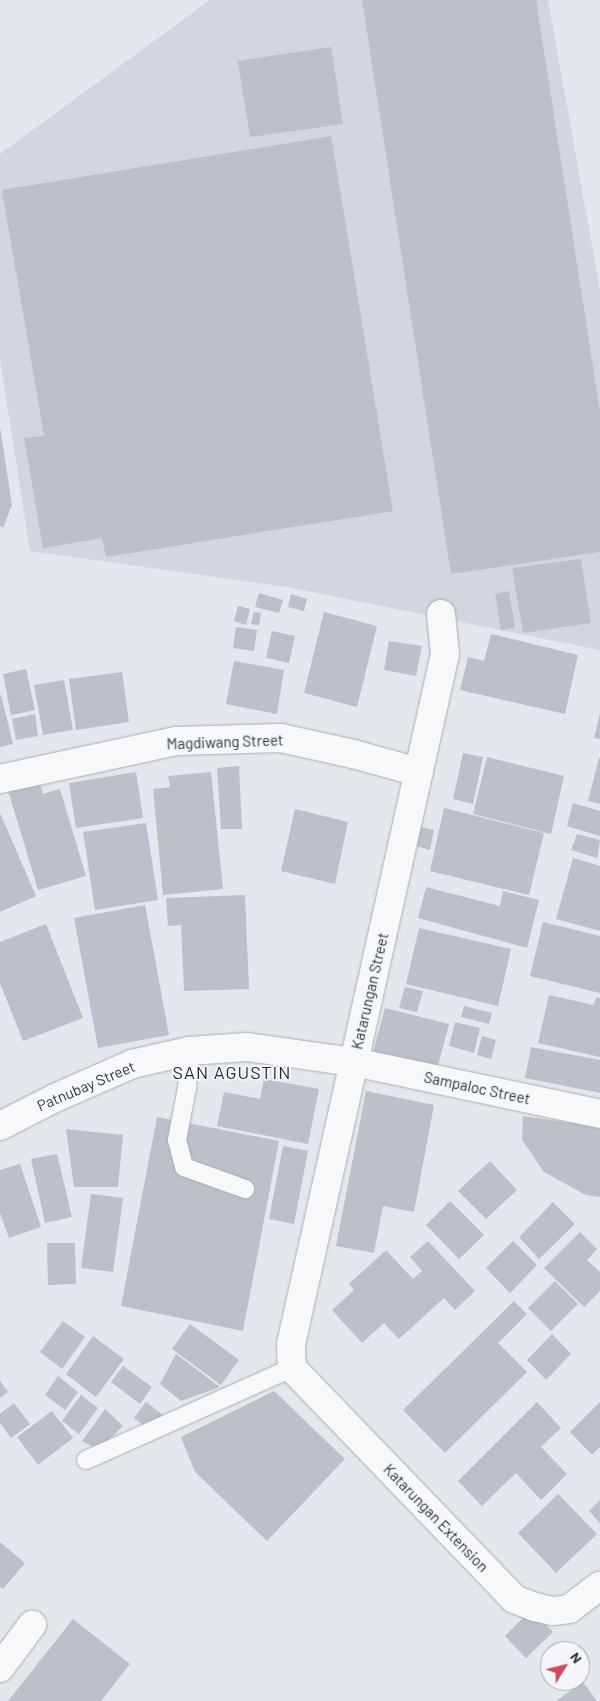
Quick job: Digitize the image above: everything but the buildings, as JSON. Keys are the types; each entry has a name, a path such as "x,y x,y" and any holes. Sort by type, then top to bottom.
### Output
{"street":[{"name":"Katarungan Street","path":"292,1368 291,1344 445,654 441,614"},
{"name":"Magdiwang Street","path":"0,779 176,741 281,738 353,754 419,772"},
{"name":"Patnubay Street","path":"0,1126 54,1098 132,1064 189,1051 247,1046 354,1062"},
{"name":"Sampaloc Street","path":"354,1062 600,1114"},
{"name":"Katarungan Extension","path":"292,1368 514,1599 535,1608 570,1609 600,1586"},
{"path":"0,1668 32,1625"}],"lane":[{"path":"189,1051 187,1088 177,1140 184,1167 245,1189"},
{"path":"86,1460 292,1368"}],"shaded area":[{"path":"210,0 548,0 600,290 600,650 287,587 30,551 0,359 0,154"}],"district":[{"name":"SAN AGUSTIN","path":"232,1072"}]}
